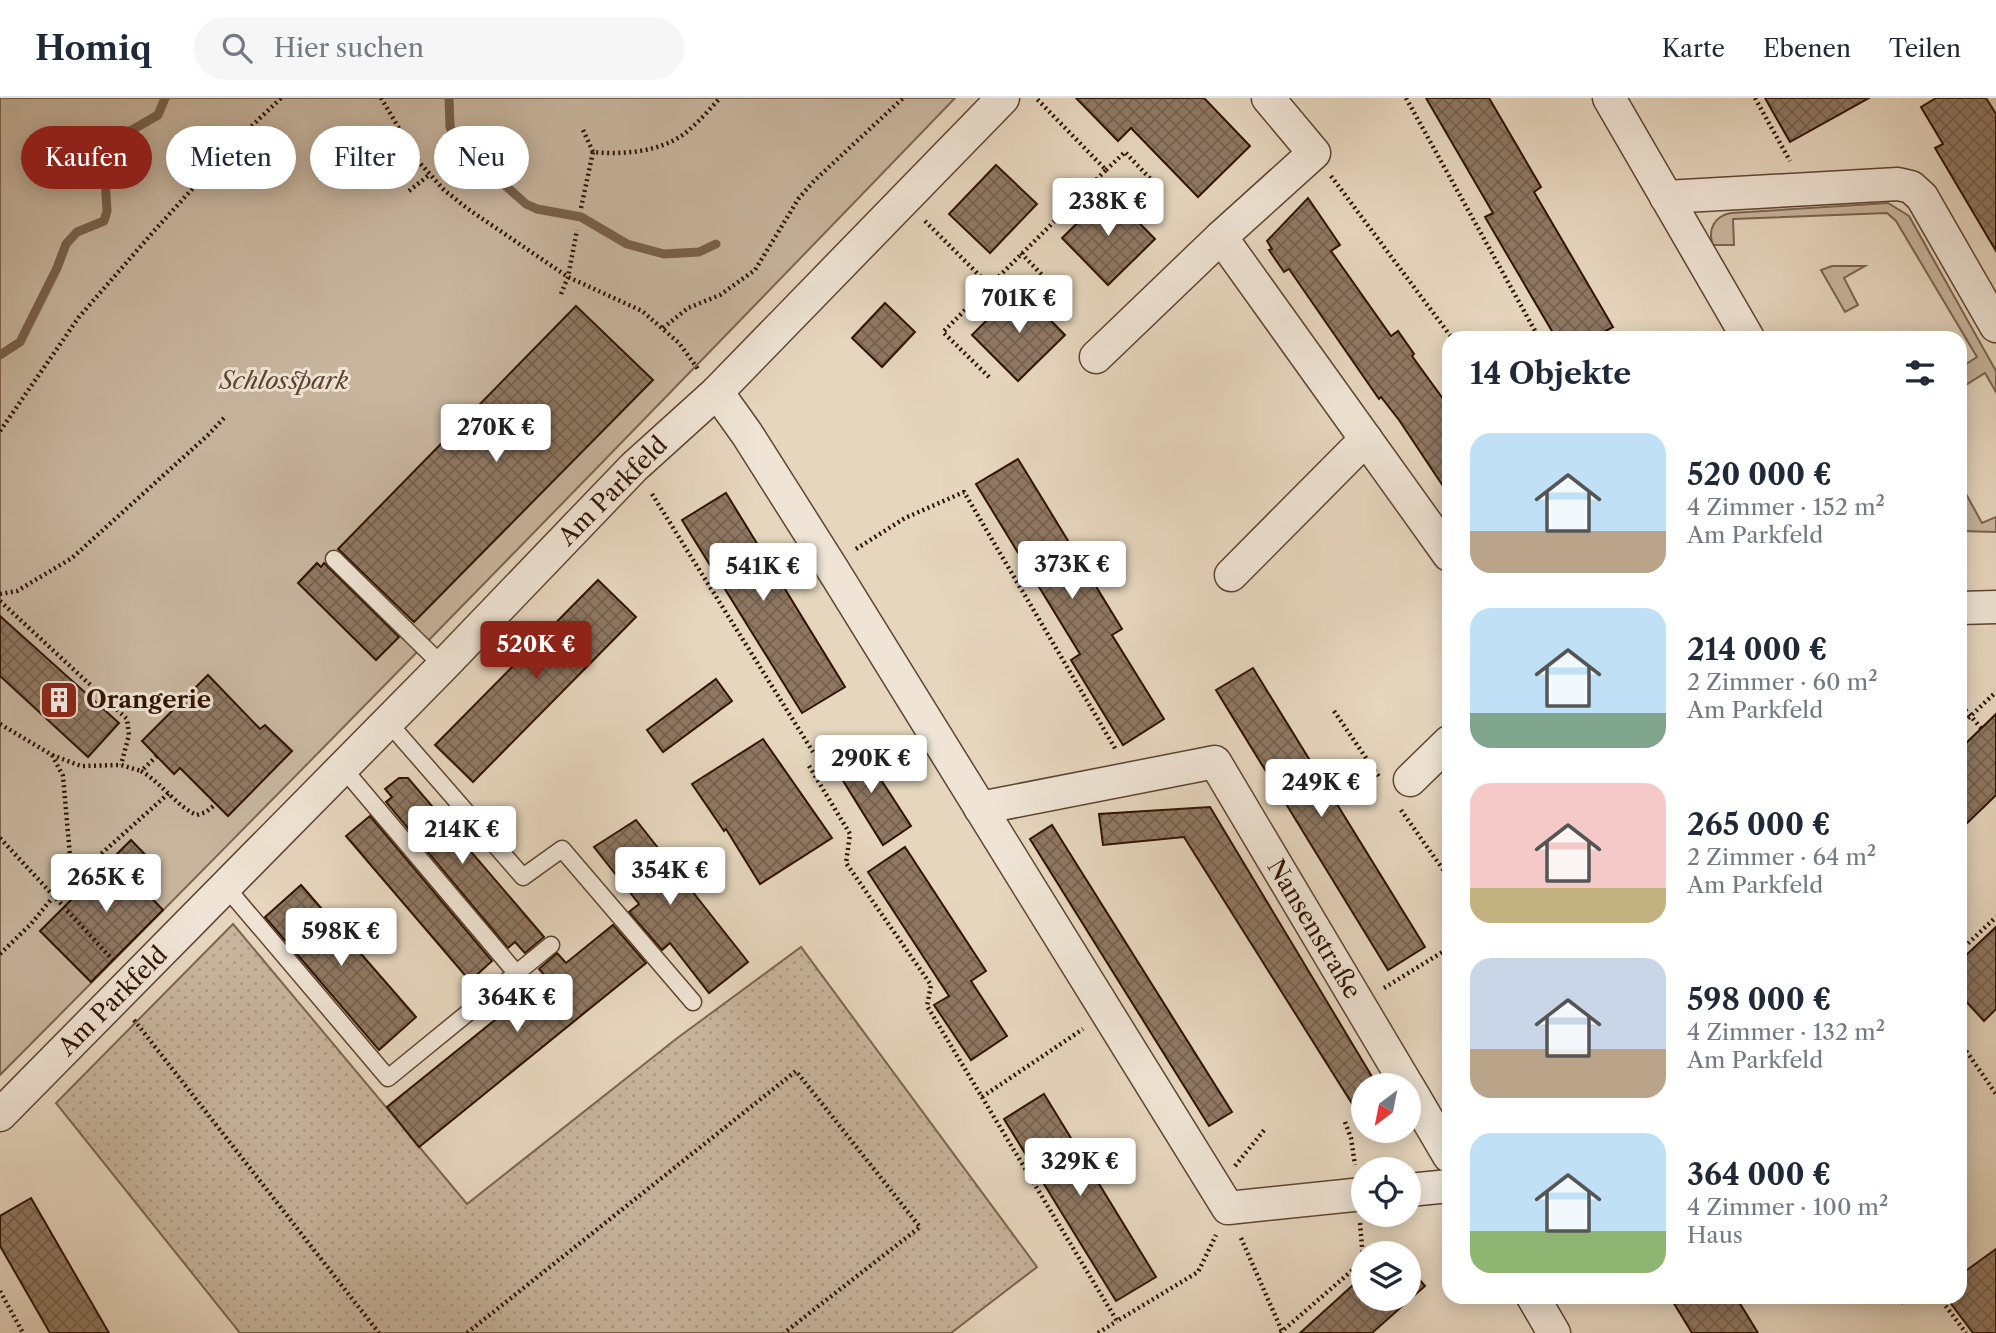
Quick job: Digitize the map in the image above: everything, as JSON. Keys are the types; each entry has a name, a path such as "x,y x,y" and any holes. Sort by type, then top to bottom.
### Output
{"street":[{"name":"Am Parkfeld","path":"0,1115 443,666 634,467 716,391 1003,98"},
{"path":"1097,357 1221,237 1314,153 1268,98"},
{"path":"1609,98 1744,331"},
{"path":"1666,197 1898,184 1911,187 1922,198 1996,326"},
{"path":"1221,237 1442,545"},
{"path":"716,391 830,565 1228,1208 1351,1195"},
{"path":"1231,575 1366,439"},
{"path":"1967,608 1996,607"},
{"path":"1410,780 1442,749"},
{"name":"Nansenstraße","path":"980,808 1215,762 1400,1073"},
{"name":"Nansenstraße","path":"1421,1109 1442,1144"},
{"path":"1421,1189 1442,1187"},
{"path":"1537,1304 1554,1333"}],"lane":[{"path":"334,559 443,666"},
{"path":"387,721 523,877 562,849 693,1002"},
{"path":"342,767 517,974"},
{"path":"225,886 388,1078 551,945"}],"path":[{"path":"0,431 79,317 234,144 281,98"},
{"path":"381,98 429,174 468,209 568,277 642,311 679,343 716,391"},
{"path":"593,152 607,153 663,146 686,133 720,98"},
{"path":"663,328 688,308 720,295 755,270 799,198 903,98"},
{"path":"1036,98 1106,170"},
{"path":"1406,98 1535,331"},
{"path":"1755,98 1806,189"},
{"path":"581,208 593,152 583,130"},
{"path":"989,377 943,332 1125,152 1159,188"},
{"path":"1314,153 1447,331"},
{"path":"409,191 429,174"},
{"path":"904,200 989,285"},
{"path":"561,294 568,277 577,230"},
{"path":"1021,253 1064,298"},
{"path":"0,594 17,591 72,558 224,418"},
{"path":"634,467 813,751"},
{"path":"830,565 905,518 964,492 1133,778"},
{"path":"0,601 127,719 130,726 129,735 121,765"},
{"path":"1967,720 1996,692"},
{"path":"1967,712 1981,728"},
{"path":"0,724 52,755 81,766 121,765 141,771 156,780 189,812 197,815 216,804"},
{"path":"52,755 63,776 72,880"},
{"path":"141,771 157,756"},
{"path":"809,766 850,834 846,863 931,985 927,1006 1117,1321"},
{"path":"0,954 31,924 53,897 169,793"},
{"path":"0,838 53,897 124,989 379,1333"},
{"path":"1967,944 1996,917"},
{"path":"1359,1004 1442,952"},
{"path":"982,1097 1107,1013"},
{"path":"1967,1052 1996,1094"},
{"path":"467,1333 796,1071 920,1227 784,1333"},
{"path":"1345,1122 1354,1157"},
{"path":"1237,1165 1265,1129"},
{"path":"1098,1333 1198,1272 1228,1208"},
{"path":"1228,1208 1281,1332 1351,1271"},
{"path":"0,1292 23,1333"},
{"path":"1944,1304 1966,1333"}],"green space":[{"name":"Schlosspark","path":"0,98 955,98 718,344 0,1075"},
{"path":"1888,203 1909,216 1996,371 1996,392 1985,373 1967,384 1967,363 1977,357 1967,340 1967,331 1962,331 1896,221 1887,213 1733,219 1734,245 1713,245 1711,234 1714,224 1731,213"},
{"path":"1832,266 1865,266 1844,278 1858,305 1845,312 1821,270"},
{"path":"1967,496 1982,523 1996,517 1996,532 1967,531"},
{"path":"233,924 467,1204 676,1039 801,947 1037,1267 951,1333 240,1333 56,1103"}],"building":[{"path":"1076,98 1204,98 1250,146 1198,197 1131,128 1118,141"},
{"path":"1426,98 1489,98 1541,187 1534,192 1613,327 1606,331 1552,331 1485,217 1493,213"},
{"path":"1765,98 1869,98 1790,142"},
{"path":"1936,98 1986,98 1996,114 1996,251 1935,148 1943,144 1921,107"},
{"path":"996,165 1037,204 990,253 949,214"},
{"path":"1109,192 1155,239 1108,285 1062,238"},
{"path":"1308,198 1340,245 1331,251 1391,336 1398,331 1414,354 1412,356 1442,397 1442,484 1399,420 1381,397 1379,399 1289,269 1284,272 1269,250 1272,249 1267,241"},
{"path":"1019,288 1065,335 1018,381 972,335"},
{"path":"885,303 915,332 882,367 852,338"},
{"path":"576,306 653,380 414,622 338,549"},
{"path":"1018,459 1122,629 1112,635 1164,719 1123,745 1071,660 1080,654 976,484"},
{"path":"726,493 845,687 802,713 682,520"},
{"path":"317,563 321,567 324,563 399,637 376,660 298,583"},
{"path":"598,580 636,617 473,782 435,745"},
{"name":"Orangerie","path":"0,616 119,723 88,757 0,676"},
{"path":"1253,668 1425,947 1388,970 1216,690"},
{"path":"208,675 260,729 265,725 292,751 228,816 180,768 174,774 142,741"},
{"path":"716,679 732,701 663,752 647,730"},
{"path":"1996,714 1996,795 1967,823 1967,742"},
{"path":"763,739 832,838 760,884 726,829 724,831 692,784"},
{"path":"859,746 911,826 883,845 832,763"},
{"path":"399,778 408,778 544,937 525,953 515,942 508,948 386,802 392,797 385,789"},
{"path":"1210,807 1370,1073 1351,1073 1351,1102 1184,837 1103,845 1099,814"},
{"path":"370,816 492,961 470,981 346,836"},
{"path":"636,820 748,962 709,993 670,943 662,950 629,912 639,904 594,847"},
{"path":"1052,825 1232,1112 1209,1126 1030,839"},
{"path":"131,840 157,867 139,885 163,910 91,982 40,931"},
{"path":"905,847 986,971 971,981 1007,1036 971,1060 934,1005 949,996 868,872"},
{"path":"301,885 416,1017 379,1050 265,917"},
{"path":"613,925 646,963 419,1147 387,1107 547,978 539,969 557,953 566,963"},
{"path":"1996,927 1996,1009 1984,1021 1967,1003 1967,954"},
{"path":"1044,1094 1156,1277 1116,1301 1004,1119"},
{"path":"31,1198 109,1333 50,1333 0,1246 0,1216"},
{"path":"1996,1249 1996,1333 1973,1333 1951,1304 1967,1304 1967,1270"},
{"path":"1351,1287 1351,1311 1397,1311 1372,1333 1300,1333"},
{"path":"1674,1304 1740,1304 1758,1333 1692,1333"}],"waterway":[{"path":"0,355 20,342 66,244 77,232 104,221 107,211 105,177 115,145 125,134 158,115 165,98"},
{"path":"449,98 450,127 456,142 526,204 537,209 581,217 627,244 664,254 699,252 716,244"}],"place":[{"name":"Orangerie","path":"59,700"}]}
